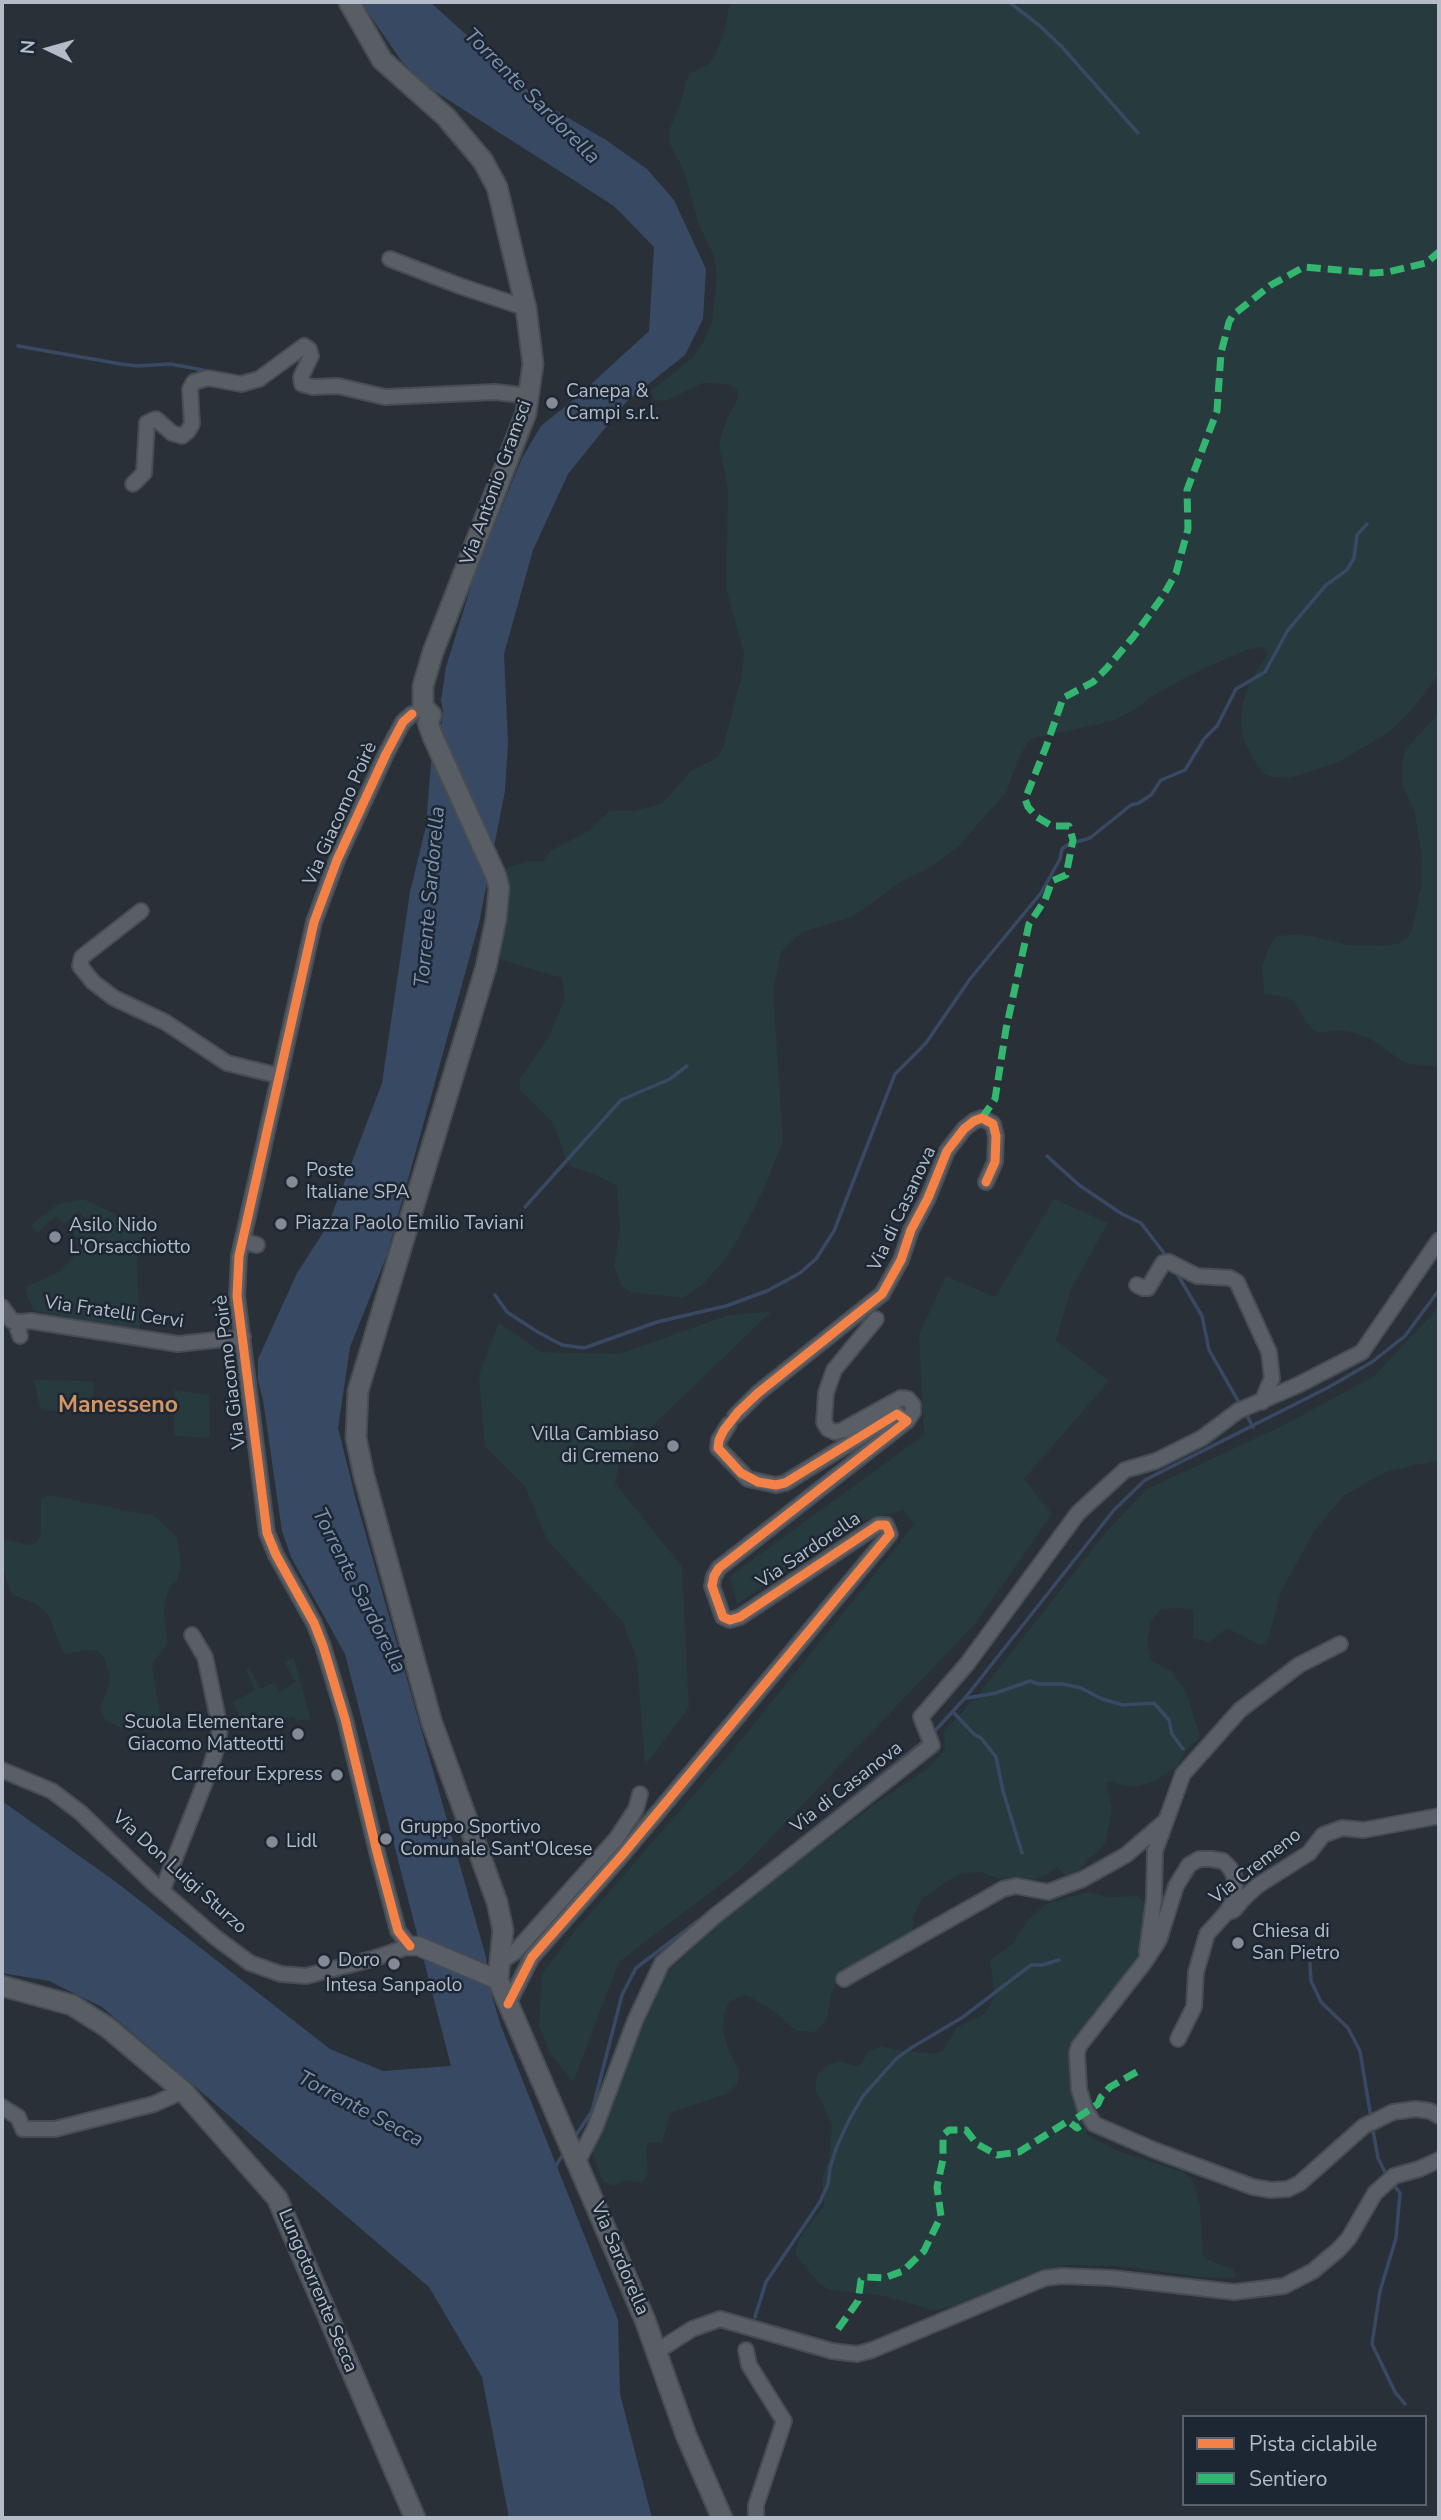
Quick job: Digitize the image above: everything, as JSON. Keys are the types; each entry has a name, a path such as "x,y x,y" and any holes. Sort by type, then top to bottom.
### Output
{"main road":[{"name":"Via Antonio Gramsci","path":"349,2 382,60 446,117 483,161 497,187 526,308 533,364 530,396 523,423 433,652"},
{"name":"Via Giacomo Poirè","path":"424,720 423,686 433,652"},
{"name":"Via Sardorella","path":"424,720 496,876 499,888 491,944 358,1391 356,1438 432,1723 498,1904 503,1930 495,1972 645,2320 686,2435 722,2518"},
{"name":"Lungotorrente Secca","path":"2,1986 72,2005 107,2027 183,2091 277,2198 415,2518"}],"street":[{"path":"390,259 526,308"},
{"path":"134,484 144,473 147,423 156,419 172,433 182,436 188,431 192,424 190,389 194,383 208,378 241,384 259,379 304,346 309,349 311,356 301,377 302,384 313,387 338,386 385,397 495,393 530,396"},
{"name":"Via Giacomo Poirè","path":"414,1946 398,1931 376,1852 351,1738 323,1646 314,1623 276,1555 267,1533 237,1296 239,1256 250,1243 280,1076 314,922 337,860 403,722 424,720"},
{"path":"141,911 82,957 80,966 93,982 114,998 165,1022 227,1063 280,1076"},
{"name":"Via di Casanova","path":"907,1422 897,1414 785,1483 776,1485 748,1479 718,1448 719,1440 732,1420 758,1393 882,1294 901,1260 911,1230 928,1198 947,1151 964,1129 982,1118 993,1124 996,1136 995,1162 986,1182"},
{"name":"Via di Casanova","path":"578,2161 595,2128 635,2021 662,1963 715,1916 932,1745 921,1717 967,1664 1078,1513 1125,1470 1156,1461 1202,1438 1238,1411 1262,1402 1362,1352 1439,1240"},
{"path":"1137,1285 1143,1289 1148,1288 1163,1263 1169,1262 1197,1276 1230,1278 1237,1282 1269,1353 1272,1378 1262,1402"},
{"name":"Via Fratelli Cervi","path":"2,1307 20,1329 30,1321 178,1344 243,1338"},
{"path":"876,1319 834,1370 826,1393 824,1422 828,1429 835,1432 843,1430 901,1398 908,1399 913,1405 913,1412 907,1422"},
{"name":"Via Sardorella","path":"508,2004 532,1957 623,1854 889,1537 890,1532 886,1525 878,1525 740,1617 730,1620 723,1617 712,1586 719,1568 907,1422"},
{"path":"162,1891 209,1772 220,1728 205,1657 192,1635"},
{"path":"1144,1963 1151,1939 1154,1851 1183,1774 1240,1710 1299,1665 1340,1644"},
{"name":"Via Don Luigi Sturzo","path":"2,1770 52,1791 81,1813 162,1891 250,1963 281,1974 314,1975 414,1946"},
{"path":"414,1946 495,1972 617,1838 636,1809 640,1794"},
{"name":"Via Cremeno","path":"1178,2039 1194,2007 1196,1972 1207,1934 1257,1886 1309,1853 1324,1835 1342,1828 1364,1830 1439,1816"},
{"path":"844,1979 1003,1889 1016,1886 1048,1892 1083,1879 1126,1855 1166,1820"},
{"path":"1226,1913 1233,1901 1235,1890 1230,1867 1223,1861 1211,1859 1199,1859 1189,1864 1176,1886 1160,1940 1084,2038 1077,2053 1079,2089 1085,2109 1094,2124 1253,2187 1271,2190 1288,2189 1300,2183 1364,2126 1393,2112 1416,2109 1430,2111 1439,2116"},
{"path":"2,2107 18,2117 23,2129 55,2129 154,2104 183,2091"},
{"path":"656,2352 692,2329 720,2319 832,2351 857,2354 1045,2278 1062,2276 1112,2278 1234,2292 1284,2286 1313,2271 1338,2250 1349,2238 1375,2193 1394,2176 1439,2160"},
{"path":"746,2350 749,2365 784,2421 756,2505 756,2518"}],"green space":[{"path":"730,2 1439,2 1439,674 1410,712 1389,732 1339,762 1290,778 1264,774 1244,740 1241,723 1243,702 1250,681 1268,654 1263,647 1246,650 1190,675 1113,721 1030,739 1018,759 1007,791 959,846 931,867 902,881 858,913 802,932 781,952 773,991 783,1141 762,1193 738,1239 723,1262 704,1283 683,1298 630,1292 621,1285 614,1265 620,1231 617,1186 595,1174 572,1167 565,1157 554,1124 520,1090 520,1079 549,1037 565,999 562,978 501,960 496,950 508,893 506,869 526,861 545,861 550,851 587,832 610,811 634,811 663,803 691,771 718,757 723,748 742,675 744,653 726,589 728,489 719,445 727,418 738,399 738,389 727,384 702,383 668,400 655,401 651,391 692,358 704,341 712,322 717,278 714,256 699,225 684,171 669,142 669,131 686,81 691,73 709,64 715,55 723,36"},
{"path":"1439,713 1439,1066 1427,1066 1405,1063 1371,1039 1350,1032 1340,1030 1318,1033 1310,1027 1294,1002 1286,997 1264,994 1262,967 1269,947 1277,936 1301,934 1348,945 1385,946 1408,938 1421,888 1422,857 1415,813 1402,783 1403,761 1405,750"},
{"path":"83,1199 118,1215 148,1222 137,1262 140,1332 37,1311 33,1309 28,1298 25,1287 59,1272 85,1246 73,1233 87,1220 78,1211 64,1224 56,1216 37,1233 31,1225 58,1204"},
{"path":"1054,1199 1108,1223 1071,1289 1056,1340 1109,1381 1024,1479 1052,1514 975,1624 742,1868 619,1962 573,2082 549,2052 539,2025 542,1974 574,1932 733,1750 914,1525 903,1510 854,1524 737,1604 730,1576 924,1435 919,1335 946,1276 995,1297"},
{"path":"1439,1307 1439,1460 1386,1472 1343,1496 1313,1533 1281,1592 1267,1643 1260,1645 1227,1628 1209,1642 1194,1638 1193,1610 1160,1610 1151,1621 1147,1642 1151,1660 1171,1671 1186,1691 1200,1737 1186,1750 1177,1766 1156,1781 1137,1787 1106,1782 1112,1810 1105,1843 1097,1853 1072,1877 1066,1876 1057,1867 1046,1875 1029,1881 1003,1880 980,1872 961,1874 949,1880 923,1898 914,1915 912,1935 841,1973 831,1994 827,2019 815,2032 797,2031 772,2010 750,1997 744,1995 733,2000 728,2004 724,2015 723,2028 727,2047 739,2071 737,2085 728,2093 670,2113 662,2143 650,2142 646,2147 648,2173 642,2183 624,2180 614,2186 603,2182 592,2151 664,1975 736,1908 928,1768 945,1750 944,1732 981,1691 1107,1531 1147,1489 1284,1425 1374,1376"},
{"path":"772,1311 621,1456 615,1483 682,1567 689,1708 645,1765 637,1660 623,1622 547,1540 525,1486 485,1446 479,1374 499,1323 541,1352 619,1354 726,1316"},
{"path":"34,1380 93,1381 95,1415 41,1410"},
{"path":"174,1390 209,1395 210,1438 174,1436"},
{"path":"49,1495 154,1516 177,1537 181,1566 177,1581 170,1586 164,1610 167,1644 152,1664 160,1714 157,1729 149,1732 124,1729 108,1722 100,1708 110,1682 104,1657 98,1651 89,1650 64,1654 48,1614 34,1603 12,1595 2,1565 2,1539 29,1545 37,1542 41,1534 41,1499"},
{"path":"294,1658 311,1721 296,1721 294,1717 243,1725 233,1702 255,1690 246,1670 249,1668 261,1689 274,1682 280,1692 296,1682 284,1662"},
{"path":"1088,1892 1109,1897 1138,1896 1147,1907 1144,1946 1135,1964 1074,2038 1070,2067 1075,2106 1088,2135 1118,2151 1183,2172 1193,2181 1200,2205 1203,2254 1206,2259 1233,2269 1237,2276 1201,2277 1121,2266 1065,2265 1021,2277 976,2301 934,2310 880,2295 829,2290 819,2283 795,2254 798,2240 824,2206 822,2178 829,2159 832,2124 815,2088 818,2074 835,2062 842,2061 854,2066 861,2064 868,2052 881,2046 901,2051 943,2051 957,2027 985,2014 995,1995 990,1961 1013,1943 1029,1919 1046,1904"}],"water":[{"path":"361,2 430,2 541,102 606,140 647,169 674,200 706,269 703,319 685,355 627,401 568,474 533,550 504,654 508,743 505,791 479,923 387,1255 350,1347 338,1428 486,1957 492,1996 501,2026 618,2320 620,2394 652,2518 509,2518 482,2377 429,2287 102,2007 49,1981 2,1973 2,1801 116,1882 330,2049 383,2071 451,2066 345,1654 291,1557 282,1531 258,1381 258,1359 297,1273 328,1225 382,1083 410,892 426,826 431,763 441,727 441,701 446,667 476,570 522,458 541,426 649,331 654,247 614,206 428,87 402,62"}],"waterway":[{"path":"1009,2 1062,47 1138,133"},
{"path":"18,346 121,364 170,364 203,370"},
{"path":"495,1295 507,1312 536,1331 562,1345 584,1348 657,1322 726,1306 767,1291 800,1273 816,1259 834,1231 895,1074 926,1043 970,979 1041,893 1060,859 1062,849 1090,838 1131,805 1151,795 1161,780 1185,770 1204,739 1217,726 1236,689 1265,672 1288,630 1326,585 1347,570 1354,558 1357,535 1367,524"},
{"path":"525,1207 621,1100 670,1079 687,1066"},
{"path":"1047,1156 1079,1185 1122,1214 1141,1223 1167,1257"},
{"path":"1176,1272 1202,1316 1209,1350 1241,1406"},
{"path":"932,1734 965,1698 1114,1510 1145,1480 1329,1387 1372,1362 1405,1336 1439,1290"},
{"path":"1245,1412 1253,1427"},
{"path":"967,1698 996,1693 1030,1681 1081,1688 1102,1699 1123,1705 1154,1703 1169,1720 1172,1734 1183,1749"},
{"path":"953,1712 981,1738 996,1757 1003,1791 1022,1853"},
{"path":"774,1861 926,1739"},
{"path":"574,2138 592,2111 622,1995 636,1968 707,1914"},
{"path":"755,2317 766,2282 820,2202 828,2184 837,2146 863,2096 896,2059 911,2048 963,2017 1031,1965 1059,1960"},
{"path":"1310,1963 1311,1981 1321,2002 1348,2028 1360,2051 1371,2118"},
{"path":"1372,2125 1378,2158 1388,2178"},
{"path":"553,2170 564,2153"},
{"path":"1393,2184 1400,2193 1396,2238 1380,2291 1372,2344 1395,2392 1405,2404"}],"marked path":[{"path":"982,1118 995,1099 1006,1029 1029,924 1045,900 1052,881 1066,875 1073,840 1069,826 1052,826 1037,817 1025,799 1063,698 1093,682 1106,669 1134,636 1176,573 1188,529 1187,490 1217,411 1221,353 1229,322 1233,315 1271,285 1304,267 1388,272 1426,263 1439,252"},
{"path":"1077,2118 1098,2104 1110,2087 1140,2070"},
{"path":"838,2329 858,2301 861,2280 865,2277 884,2278 903,2271 924,2251 941,2216 937,2187 943,2159 943,2135 949,2130 966,2130 977,2144 997,2155 1019,2152 1068,2121 1077,2128 1080,2126"}],"cycle path":[{"path":"410,1946 398,1931 345,1719 323,1646 314,1623 276,1555 267,1533 237,1296 239,1256 314,922 337,860 386,754 403,722 412,714"},
{"path":"508,2004 532,1957 623,1854 890,1534 886,1525 878,1525 740,1617 730,1620 723,1617 712,1586 719,1568 907,1421 897,1414 785,1483 776,1485 758,1482 741,1473 718,1448 724,1430 758,1393 882,1294 901,1260 911,1230 928,1198 947,1151 964,1129 982,1118 993,1124 996,1136 995,1162 986,1182"}],"place":[{"name":"Canepa & Campi s.r.l.","path":"552,403"},
{"name":"Poste Italiane SPA","path":"292,1182"},
{"name":"Piazza Paolo Emilio Taviani","path":"281,1224"},
{"name":"Asilo Nido L'Orsacchiotto","path":"55,1237"},
{"name":"Villa Cambiaso di Cremeno","path":"673,1446"},
{"name":"Scuola Elementare Giacomo Matteotti","path":"298,1734"},
{"name":"Carrefour Express","path":"337,1775"},
{"name":"Gruppo Sportivo Comunale Sant'Olcese","path":"386,1839"},
{"name":"Lidl","path":"272,1842"},
{"name":"Chiesa di San Pietro","path":"1238,1943"},
{"name":"Doro","path":"324,1961"},
{"name":"Intesa Sanpaolo","path":"394,1964"}],"district":[{"name":"Manesseno","path":"118,1406"}],"water label":[{"name":"Torrente Sardorella","path":"531,97"},
{"name":"Torrente Sardorella","path":"431,897"},
{"name":"Torrente Sardorella","path":"358,1591"},
{"name":"Torrente Secca","path":"360,2110"}]}
